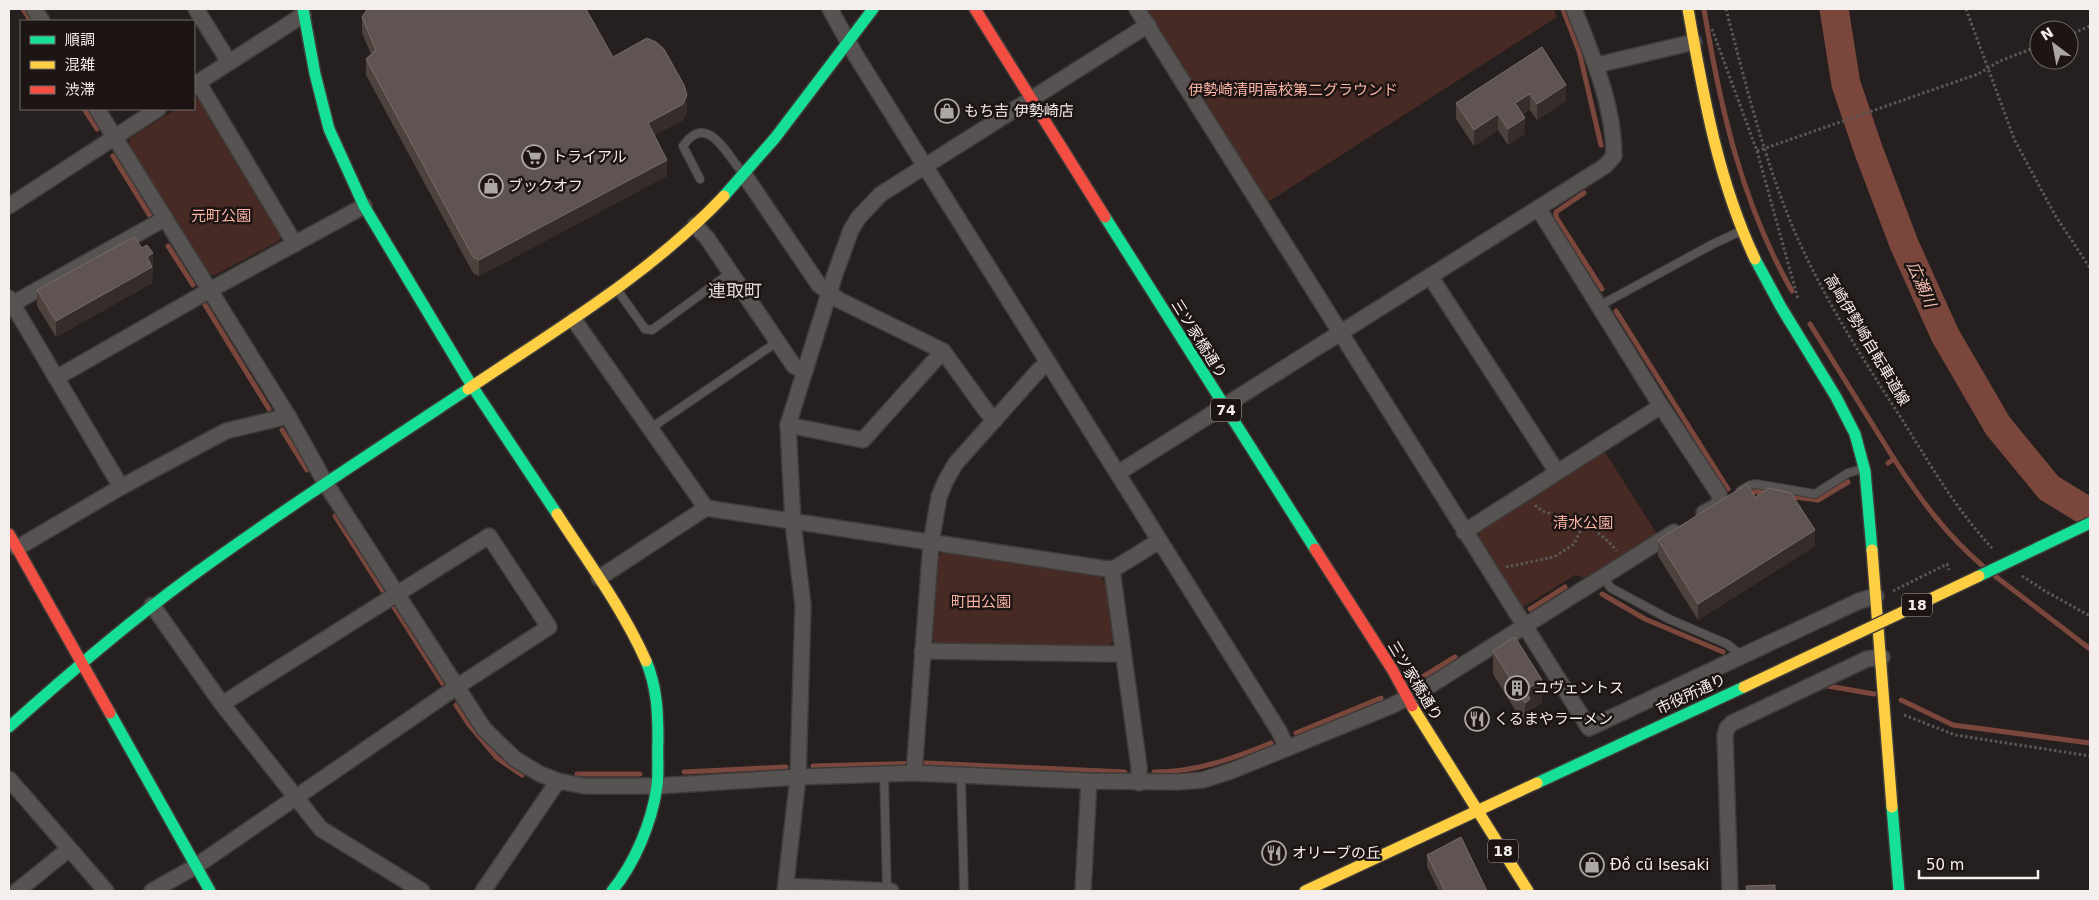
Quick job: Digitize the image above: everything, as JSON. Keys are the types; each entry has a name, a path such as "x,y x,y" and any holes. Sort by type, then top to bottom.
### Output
{"street":[{"path":"34,9 41,20"},
{"path":"196,9 229,62"},
{"path":"830,9 848,43 1279,731 1287,748"},
{"path":"9,728 80,663 152,606 237,543 574,320 662,254 745,176 772,144 873,9"},
{"name":"三ツ家橋通り","path":"975,9 1223,406 1392,669 1477,811"},
{"path":"1138,9 1464,532 1589,728 1859,600 1881,595"},
{"path":"1118,473 1604,166 1614,156 1614,139 1597,65 1574,9"},
{"path":"1688,9 1715,148 1728,192 1743,230 1772,292 1842,406 1856,436 1864,468 1881,595 1885,713 1899,891"},
{"path":"295,244 196,84 307,11 314,74 329,129 364,206 472,386 599,578 637,641 652,676 658,711 657,786 649,817 636,852 620,881 612,891"},
{"path":"891,891 785,888 798,777 804,605 793,523 788,424 829,294 851,230 859,217 881,194 924,165 1148,25"},
{"path":"1597,65 1694,42"},
{"path":"98,110 288,416 326,484 484,729 515,759 540,774 558,782 585,786 657,786 798,777 884,774 961,775 1139,783 1203,780 1231,771 1408,698 1717,506 1720,500 1719,494 1661,406 1538,208"},
{"path":"9,206 156,110"},
{"path":"745,176 819,285 829,294 943,351 987,412 995,420"},
{"path":"56,378 210,290 364,206"},
{"path":"121,487 10,301 164,219"},
{"path":"695,225 707,238 794,366 805,371"},
{"path":"1430,276 1557,472"},
{"path":"574,320 706,508"},
{"path":"788,424 863,440 943,351"},
{"path":"914,774 922,650 936,507 946,480 960,459 1048,362"},
{"path":"1464,532 1661,406"},
{"path":"16,548 121,487 226,431 288,416"},
{"path":"599,578 706,508 793,523 1112,570 1159,541"},
{"name":"市役所通り","path":"1304,891 1744,687 2090,523"},
{"path":"9,534 210,891"},
{"path":"152,891 196,866 458,686 548,627 489,536 222,704"},
{"path":"1112,570 1139,767 1139,783"},
{"path":"152,606 222,704 321,829 422,891"},
{"path":"922,650 1123,653"},
{"path":"1730,891 1725,735 1727,728 1732,723 1867,659 1882,657"},
{"path":"9,779 106,891"},
{"path":"1083,891 1088,781"},
{"path":"483,891 558,782"},
{"name":"18","path":"1477,811 1528,891"},
{"path":"17,891 69,849"}],"lane":[{"path":"700,178 683,146 687,140 701,133 710,133 720,141 745,176"},
{"path":"1599,306 1713,244 1743,230"},
{"path":"617,289 645,329 652,330 730,273"},
{"path":"651,428 777,342"},
{"path":"1720,500 1750,485 1757,484 1815,494 1848,473 1864,468"},
{"path":"1602,576 1611,588 1669,619 1732,647 1741,655"},
{"path":"884,774 887,891"},
{"path":"961,775 964,891"}],"path":[{"name":"高崎伊勢崎自転車道線","path":"1726,9 1765,148 1797,237 1836,314 1956,506 1993,549"},
{"path":"1966,9 2015,141 2055,215 2090,268"},
{"path":"1710,22 1757,151 1798,296 1797,303"},
{"path":"1757,151 1978,74 2000,61 2029,50"},
{"path":"1535,504 1545,512 1564,516 1599,532 1617,551"},
{"path":"1505,568 1545,560 1554,556 1574,544 1584,524"},
{"path":"1881,595 1946,564"},
{"path":"2018,573 2045,592 2090,616"},
{"path":"1885,713 1902,714 1955,735 2090,756"}],"green space":[{"name":"伊勢崎清明高校第二グラウンド","path":"1147,9 1554,9 1557,17 1268,202"},
{"name":"元町公園","path":"195,98 199,99 282,235 279,241 215,275 208,274 129,144 130,138 174,110 195,110"},
{"name":"清水公園","path":"1605,452 1657,534 1585,578 1575,575 1522,608 1478,538 1479,532"},
{"name":"町田公園","path":"943,552 1101,577 1106,584 1114,641 1108,646 936,645 933,639 936,558"}],"building":[{"name":"トライアル","path":"370,9 586,9 613,57 647,38 656,42 664,49 684,85 687,95 683,104 648,123 667,160 479,260 473,257 366,59 376,50 362,17"},
{"path":"1542,47 1566,85 1537,104 1530,94 1515,103 1525,118 1508,129 1498,114 1474,130 1456,103"},
{"path":"134,237 142,248 147,245 153,253 147,257 152,267 56,321 37,290"},
{"path":"1747,484 1755,497 1769,488 1791,493 1815,530 1698,604 1658,540"},
{"path":"1515,637 1542,680 1525,690 1530,699 1525,703 1493,651"},
{"path":"1461,837 1487,891 1445,891 1427,855"},
{"path":"1775,885 1775,891 1747,891 1746,886"}],"waterway":[{"path":"23,9 30,20"},
{"path":"1563,9 1579,51 1601,145"},
{"path":"1704,9 1717,82 1735,154 1759,224 1792,291"},
{"name":"広瀬川","path":"1834,9 1846,84 1868,149 1904,244 1945,335 1998,426 2049,488 2090,513"},
{"path":"85,110 97,129"},
{"path":"113,156 150,216"},
{"path":"1584,193 1556,212 1556,217 1602,289"},
{"path":"168,246 193,285"},
{"path":"205,305 269,409"},
{"path":"1616,311 1728,489"},
{"path":"1810,324 1894,459"},
{"path":"282,430 307,470"},
{"path":"1888,463 1894,459 1946,530 1984,567"},
{"path":"1787,496 1818,500 1848,482"},
{"path":"1746,497 1756,491 1769,493"},
{"path":"335,516 383,591"},
{"path":"1995,576 2090,649"},
{"path":"1530,609 1565,587"},
{"path":"1602,594 1645,619 1723,652"},
{"path":"392,604 443,684"},
{"path":"1421,678 1455,657"},
{"path":"1828,686 1874,694"},
{"path":"1296,733 1381,698"},
{"path":"1901,700 1953,725 2090,743"},
{"path":"456,705 470,726 497,758 522,775"},
{"path":"1154,772 1185,770 1214,764 1271,743"},
{"path":"813,766 926,763 1125,772"},
{"path":"684,772 786,767"},
{"path":"577,774 640,774"}],"traffic: fast":[{"path":"303,9 315,74 329,129 364,206 472,386 557,514"},
{"path":"724,196 775,138 873,9"},
{"path":"1105,217 1315,549"},
{"path":"1755,259 1781,307 1836,397 1855,434 1865,471 1872,550"},
{"path":"9,727 97,650 189,578 292,506 468,389"},
{"path":"1979,576 2090,523"},
{"path":"612,891 635,855 647,828 655,800 658,775 657,710 653,681 646,661"},
{"path":"1537,783 1744,687"},
{"path":"110,713 210,891"},
{"path":"1892,807 1899,891"}],"traffic: slow":[{"path":"1688,9 1706,105 1721,168 1742,229 1755,259"},
{"path":"468,389 634,276 695,225 724,196"},
{"path":"557,514 616,604 646,661"},
{"path":"1872,550 1892,807"},
{"path":"1744,687 1979,576"},
{"path":"1412,706 1528,891"},
{"path":"1305,891 1537,783"}],"traffic: jam":[{"path":"975,9 1105,217"},
{"path":"9,534 110,713"},
{"path":"1315,549 1392,669 1412,706"}],"place":[{"name":"もち吉 伊勢崎店","path":"947,111"},
{"name":"トライアル","path":"534,157"},
{"name":"ブックオフ","path":"491,186"},
{"name":"ユヴェントス","path":"1517,688"},
{"name":"くるまやラーメン","path":"1477,719"},
{"name":"オリーブの丘","path":"1274,853"},
{"name":"Đồ cũ Isesaki","path":"1592,865"}],"district":[{"name":"連取町","path":"735,291"}]}
